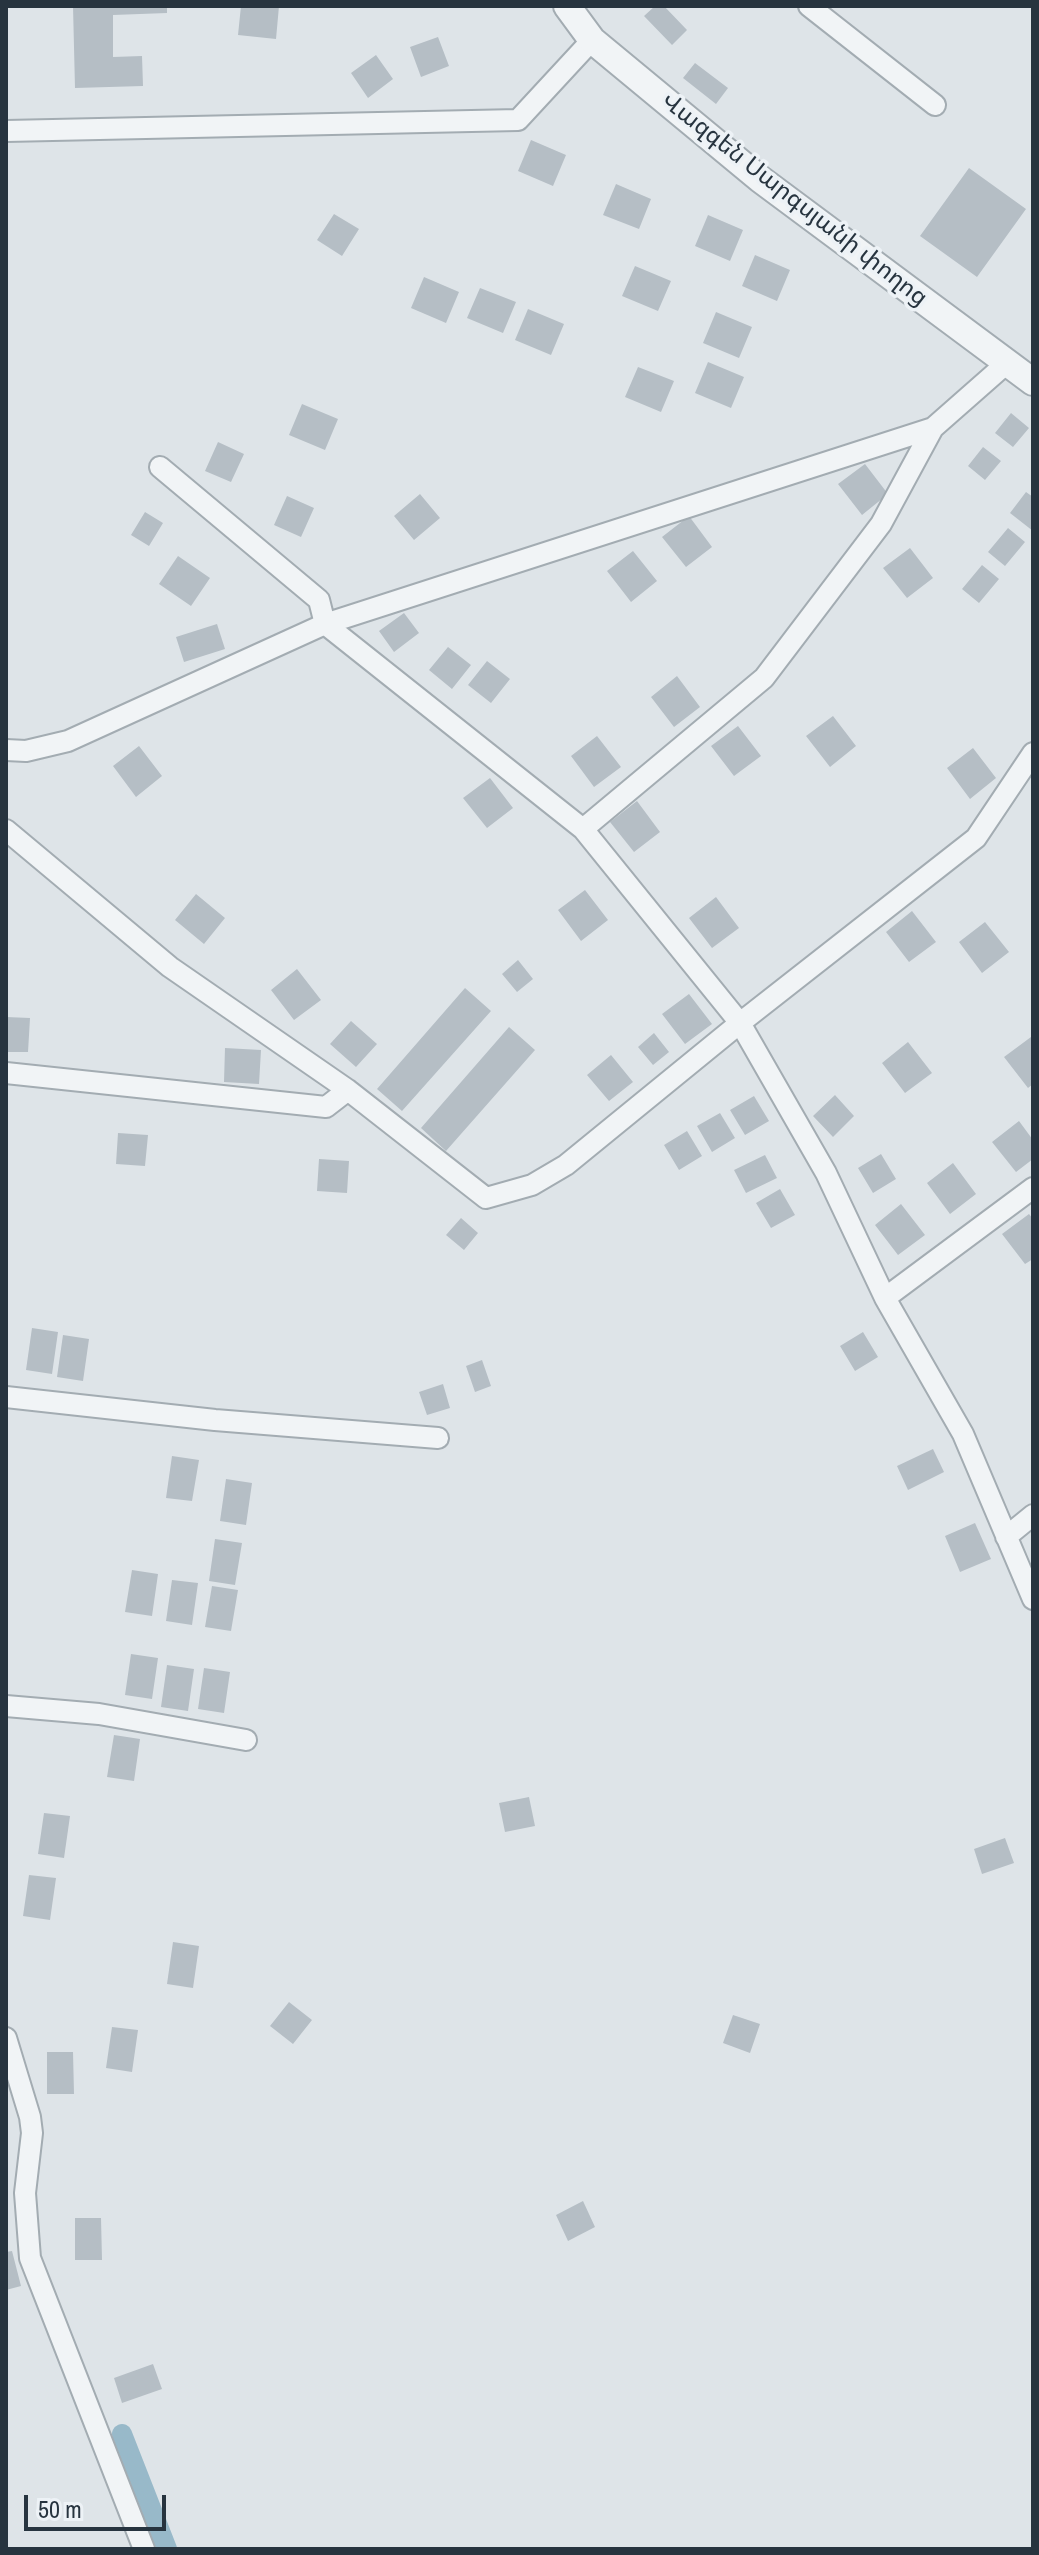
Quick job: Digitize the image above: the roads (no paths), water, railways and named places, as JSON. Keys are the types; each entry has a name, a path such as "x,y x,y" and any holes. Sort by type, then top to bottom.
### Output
{"street":[{"name":"Վազգեն Սարգսյանի փողոց","path":"567,6 592,40 760,179 1033,382"},
{"path":"809,6 935,105"},
{"path":"6,131 518,120 592,40"},
{"path":"583,829 764,678 881,524 933,428 1008,362"},
{"path":"6,750 26,751 68,741 325,624 933,428"},
{"path":"160,467 319,600 325,624 583,829 740,1023 826,1173 885,1298 963,1434 1033,1599"},
{"path":"6,830 170,967 348,1090 486,1198 532,1185 566,1165 740,1023 976,838 1033,753"},
{"path":"6,1073 326,1107 348,1090"},
{"path":"885,1298 1033,1188"},
{"path":"6,1397 215,1420 438,1438"},
{"path":"1006,1537 1033,1515"},
{"path":"6,1706 99,1714 246,1740"},
{"path":"6,2038 31,2125 25,2193 30,2258 144,2549"}],"waterway":[{"path":"122,2434 167,2549"}]}
